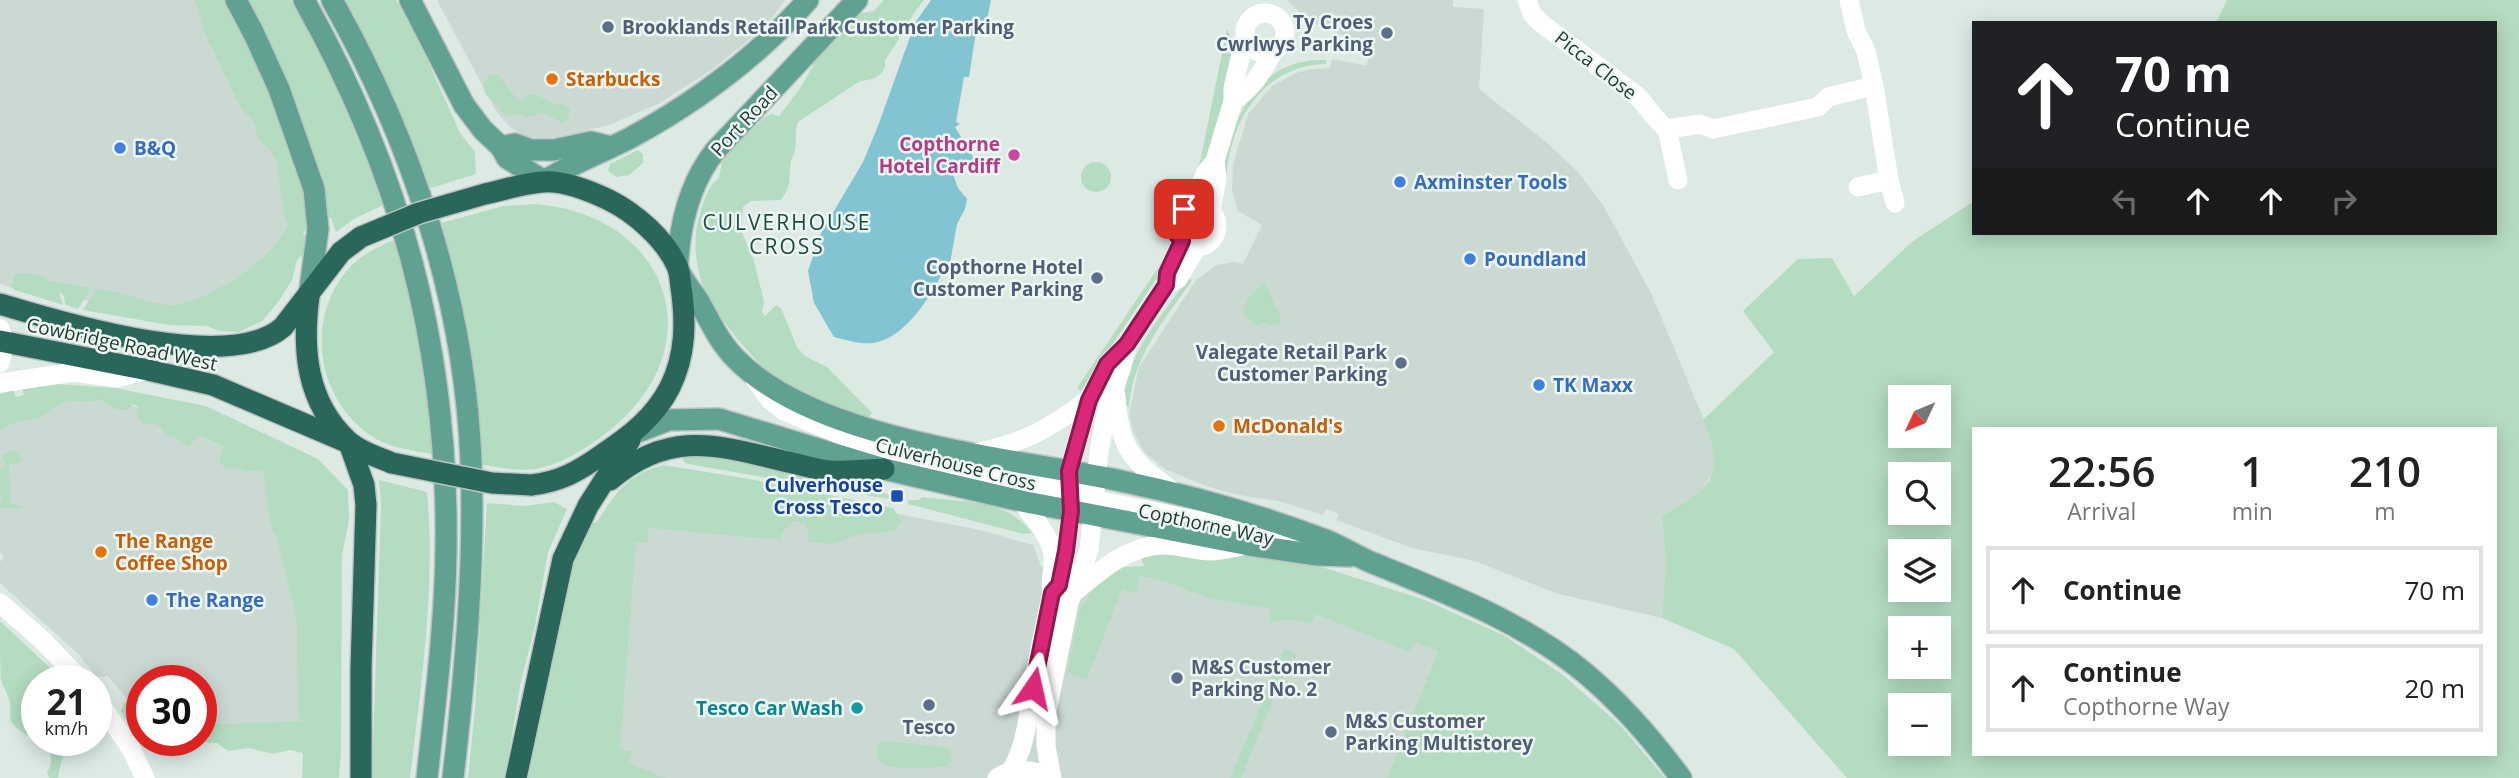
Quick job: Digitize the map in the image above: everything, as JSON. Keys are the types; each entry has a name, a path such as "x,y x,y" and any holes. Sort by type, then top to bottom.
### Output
{"highway":[{"name":"Cowbridge Road West","path":"1,307 137,340 201,345 251,342 274,335 309,296 341,253 361,237 406,217 485,194 544,181"},
{"path":"516,778 563,559 573,533 598,490 635,433 670,387 681,355 684,322 678,267 647,226 617,204 584,190 544,181"},
{"path":"309,296 305,353 312,387 320,404 349,443 362,478 366,505 361,669 362,778"},
{"name":"Cowbridge Road West","path":"1,344 148,370 213,385 392,463 492,484 531,485 561,480 578,472 635,433"},
{"path":"598,490 636,461 662,449 685,444 711,445 829,471 884,469"}],"main road":[{"path":"236,0 279,89 314,189 318,229 309,296"},
{"path":"304,0 349,86 388,180 413,262 435,373 443,443 446,552 427,778"},
{"path":"332,0 368,66 407,158 437,253 454,323 471,459 472,528 467,643 453,778"},
{"path":"410,0 464,105 483,130 501,147 507,158 544,181"},
{"name":"Port Road","path":"544,181 680,109 722,81 771,39 808,0"},
{"name":"Port Road","path":"678,267 687,207 706,162 857,0"},
{"path":"501,147 515,144 531,150 543,150 591,142 611,147"},
{"path":"678,267 727,349 750,372 796,402 897,437 974,453 1070,491 1093,507 1249,545 1317,555 1356,556"},
{"path":"635,433 669,420 719,419 884,469 1021,501 1070,491 1095,476 1176,493 1324,539 1356,556 1470,603 1552,649 1584,672 1613,698 1642,728 1681,778"}],"street":[{"name":"Picca Close","path":"1527,0 1532,14 1541,23 1636,95 1667,129"},
{"path":"1849,0 1874,86 1895,203"},
{"path":"1256,15 1275,15 1284,25 1286,36 1279,48 1273,52 1259,53 1248,45 1245,37 1246,26 1256,15"},
{"name":"Copthorne Way","path":"1202,209 1205,173 1215,161 1233,101 1233,88 1245,37"},
{"name":"Copthorne Way","path":"1233,101 1244,94 1264,70 1273,52"},
{"path":"1678,180 1667,129 1700,124 1713,129 1766,118 1818,107 1828,97 1874,86"},
{"path":"1858,187 1889,180"},
{"name":"Copthorne Way","path":"1184,209 1202,209 1216,222 1216,231 1209,243 1189,244 1177,235 1175,222 1184,209"},
{"name":"Copthorne Way","path":"1070,491 1089,400 1107,364 1127,344 1166,285 1167,273 1189,244"},
{"name":"Copthorne Way","path":"1127,344 1107,409 1095,476 1093,507 1232,528 1289,542 1317,555"},
{"path":"0,383 74,372 116,378 148,370"},
{"name":"Culverhouse Cross","path":"750,372 770,400 784,411 843,436 953,466 1070,491 1059,585 1052,593"},
{"name":"Copthorne Way","path":"1115,384 1117,416 1128,452 1143,469 1176,493"},
{"name":"Copthorne Way","path":"974,453 1033,437 1089,400"},
{"path":"1070,491 1081,490 1093,507"},
{"name":"Culverhouse Cross","path":"1004,775 1021,751 1027,732 1035,674 1052,593 1050,583 1053,556 1048,539 1021,501"},
{"name":"Culverhouse Cross","path":"1004,775 1020,769 1034,771 1050,778 1045,725 1069,603 1086,562 1093,507"},
{"path":"1073,593 1122,556 1145,547 1176,545 1209,551 1249,545"},
{"path":"0,603 66,665"},
{"path":"112,721 130,747 145,778"}],"shaded area":[{"name":"B&Q","path":"0,0 213,0 283,152 296,239 195,316 125,311 50,291 39,297 0,284"},
{"path":"437,0 785,0 772,18 746,42 714,68 660,103 609,125 560,137 544,138 529,137 518,132 496,111"},
{"path":"1287,0 1453,0 1453,7 1484,9 1479,89 1546,142 1578,172 1603,205 1652,295 1712,439 1716,458 1712,474 1698,496 1662,516 1666,562 1662,618 1555,593 1475,561 1412,548 1336,520 1339,514 1326,509 1323,515 1282,502 1233,494 1206,486 1165,469 1144,452 1133,431 1129,414 1139,367 1196,280 1217,265 1234,262 1243,264 1262,225 1238,211 1232,190 1233,164 1248,114 1272,86 1296,73 1330,68 1332,59 1367,66 1370,44 1348,38 1307,20"},
{"path":"76,386 129,404 262,465 299,604 301,721 217,726 217,665 126,665 126,698 112,681 112,665 87,665 0,583 0,562 4,557 0,552 0,423"},
{"path":"737,482 980,530 1033,545 1041,566 1097,588 1156,567 1448,626 1387,778 551,778 616,517"},
{"path":"126,701 126,716 121,711"}],"green space":[{"path":"195,0 225,0 280,118 304,189 307,216 303,233 307,237 307,251 297,260 292,280 262,321 238,332 219,331 206,326 169,325 83,310 96,289 169,305 201,297 238,277 255,264 270,251 288,224 276,159 262,143 255,125 238,103 204,31"},
{"path":"243,0 291,0 331,74 365,151 385,204 354,219 336,232 331,218 327,216"},
{"path":"337,0 396,0 421,46 460,133 475,152 476,174 431,188 425,181 378,63 364,46"},
{"path":"884,0 924,0 885,60 882,73 875,78 860,81 798,122 789,185 785,194 781,200 751,201 743,207 741,230 753,258 764,301 762,312 765,316 776,305 781,308 797,347 805,356 827,367 872,413 870,416 862,416 794,392 753,357 718,314 704,289 697,264 696,238 703,203 719,178 723,156 765,117 772,114 779,116 832,40 847,30 861,13 874,11"},
{"path":"2227,0 2519,0 2519,778 1847,778 1734,649 1662,618 1666,562 1662,516 1692,498 1710,479 1714,468 1714,455 1703,420 1774,352 1743,311 1798,259 1832,258 1854,296 1913,241 1972,202 1972,235 2497,235 2497,21 2217,21"},
{"path":"1227,29 1231,41 1229,76 1199,177 1194,174 1200,162"},
{"path":"1326,60 1326,64 1303,67 1284,75 1267,87 1253,102 1233,140 1226,183 1221,183 1231,138 1249,98 1263,82 1280,70 1301,62"},
{"path":"498,74 521,102 530,95 537,95 568,107 568,118 563,123 544,113 525,117 521,114 509,116 502,113 486,94 483,86 489,75"},
{"path":"638,150 643,154 643,163 629,175 617,177 608,171 610,164"},
{"path":"1096,162 1107,166 1111,177 1107,188 1096,192 1085,188 1081,177 1085,166"},
{"path":"535,204 582,214 619,233 647,259 663,292 668,327 660,364 639,400 591,444 552,464 528,470 480,464 438,224 503,206"},
{"path":"396,239 418,332 433,454 383,442 355,423 340,403 329,380 323,356 322,331 327,307 338,284 358,259"},
{"path":"1162,262 1161,272 1081,391 1077,388"},
{"path":"15,274 43,276 49,281 91,288 78,309 66,305 62,291 59,293 63,305 15,290 11,287"},
{"path":"1188,278 1192,280 1143,355 1129,407 1124,406 1125,388 1137,354"},
{"path":"1265,283 1282,321 1276,325 1267,322 1256,326 1243,315 1244,310 1253,292"},
{"path":"58,384 115,388 206,406 318,459 348,490 349,520 342,555 339,778 302,778 303,753 289,750 273,754 249,748 228,751 217,743 217,724 301,721 298,712 297,622 276,536 269,520 261,470 245,471 239,467 224,467 220,463 220,453 224,447 199,436 189,446 181,443 176,437 166,436 159,426 142,423 136,414 138,406 132,404 128,410 118,410 99,399 68,402 42,416 16,422 0,431 0,394 13,390 16,397 24,395 22,389"},
{"path":"15,450 20,453 21,462 9,464 11,504 22,506 0,508 3,499 0,494 0,469 6,466 2,455"},
{"path":"681,450 757,459 884,488 884,493 890,495 889,499 688,464 684,462"},
{"path":"663,465 744,478 893,508 901,520 897,530 863,533 833,544 808,542 805,524 795,521 785,529 781,540 648,528 648,543 636,542 620,749 633,752 628,763 666,778 527,778 567,597 564,593 574,558 590,522 595,523 599,519 618,492 641,474"},
{"path":"379,480 427,492 430,564 428,599 423,671 410,778 372,778 381,504"},
{"path":"923,497 996,507 1021,521 1032,533 1024,534 908,504 908,500"},
{"path":"554,502 567,509 548,552 535,626 520,686 505,778 468,778 475,710 487,503 524,506"},
{"path":"1139,554 1255,555 1325,568 1425,600 1505,636 1563,675 1620,725 1665,778 1387,778 1438,651 1414,642 1410,652 1315,614 1311,624 1290,620 1269,623 1271,609 1211,599 1164,581 1140,576 1137,591 1133,593 1122,589 1087,679 1071,674 1068,671 1079,612 1095,587 1121,567 1144,566"},
{"path":"0,621 47,665 21,665 21,731 11,721 10,702 1,680"},
{"path":"1285,649 1297,654 1295,659 1291,657 1289,661 1241,778 1230,778"},
{"path":"126,703 126,719 121,711"},
{"path":"883,741 946,747 950,750 952,761 946,767 891,766 882,763 877,756 877,746"},
{"path":"50,756 64,756 58,778 49,778 47,772"}],"water":[{"path":"931,0 991,0 987,20 975,38 969,77 964,77 956,122 960,124 955,127 975,160 953,174 958,188 967,199 957,224 950,263 919,310 900,330 878,342 856,342 834,337 814,303 808,271 821,233 863,162 915,23"}],"place":[{"name":"Brooklands Retail Park Customer Parking","path":"608,27"},
{"name":"Ty Croes Cwrlwys Parking","path":"1387,33"},
{"name":"Starbucks","path":"552,79"},
{"name":"B&Q","path":"120,148"},
{"name":"Copthorne Hotel Cardiff","path":"1014,155"},
{"name":"Axminster Tools","path":"1400,182"},
{"name":"Poundland","path":"1470,259"},
{"name":"Copthorne Hotel Customer Parking","path":"1097,278"},
{"name":"Valegate Retail Park Customer Parking","path":"1401,363"},
{"name":"TK Maxx","path":"1539,385"},
{"name":"McDonald's","path":"1219,426"},
{"name":"Culverhouse Cross Tesco","path":"897,496"},
{"name":"The Range Coffee Shop","path":"101,552"},
{"name":"The Range","path":"152,600"},
{"name":"M&S Customer Parking No. 2","path":"1177,678"},
{"name":"Tesco","path":"929,705"},
{"name":"Tesco Car Wash","path":"857,708"},
{"name":"M&S Customer Parking Multistorey","path":"1331,732"}],"district":[{"name":"CULVERHOUSE CROSS","path":"787,235"}],"route":[{"path":"1033,688 1052,593 1059,585 1069,535 1069,471 1081,424 1089,400 1107,364 1127,344 1166,285 1167,273 1182,241 1177,235 1175,222 1184,209"}]}
